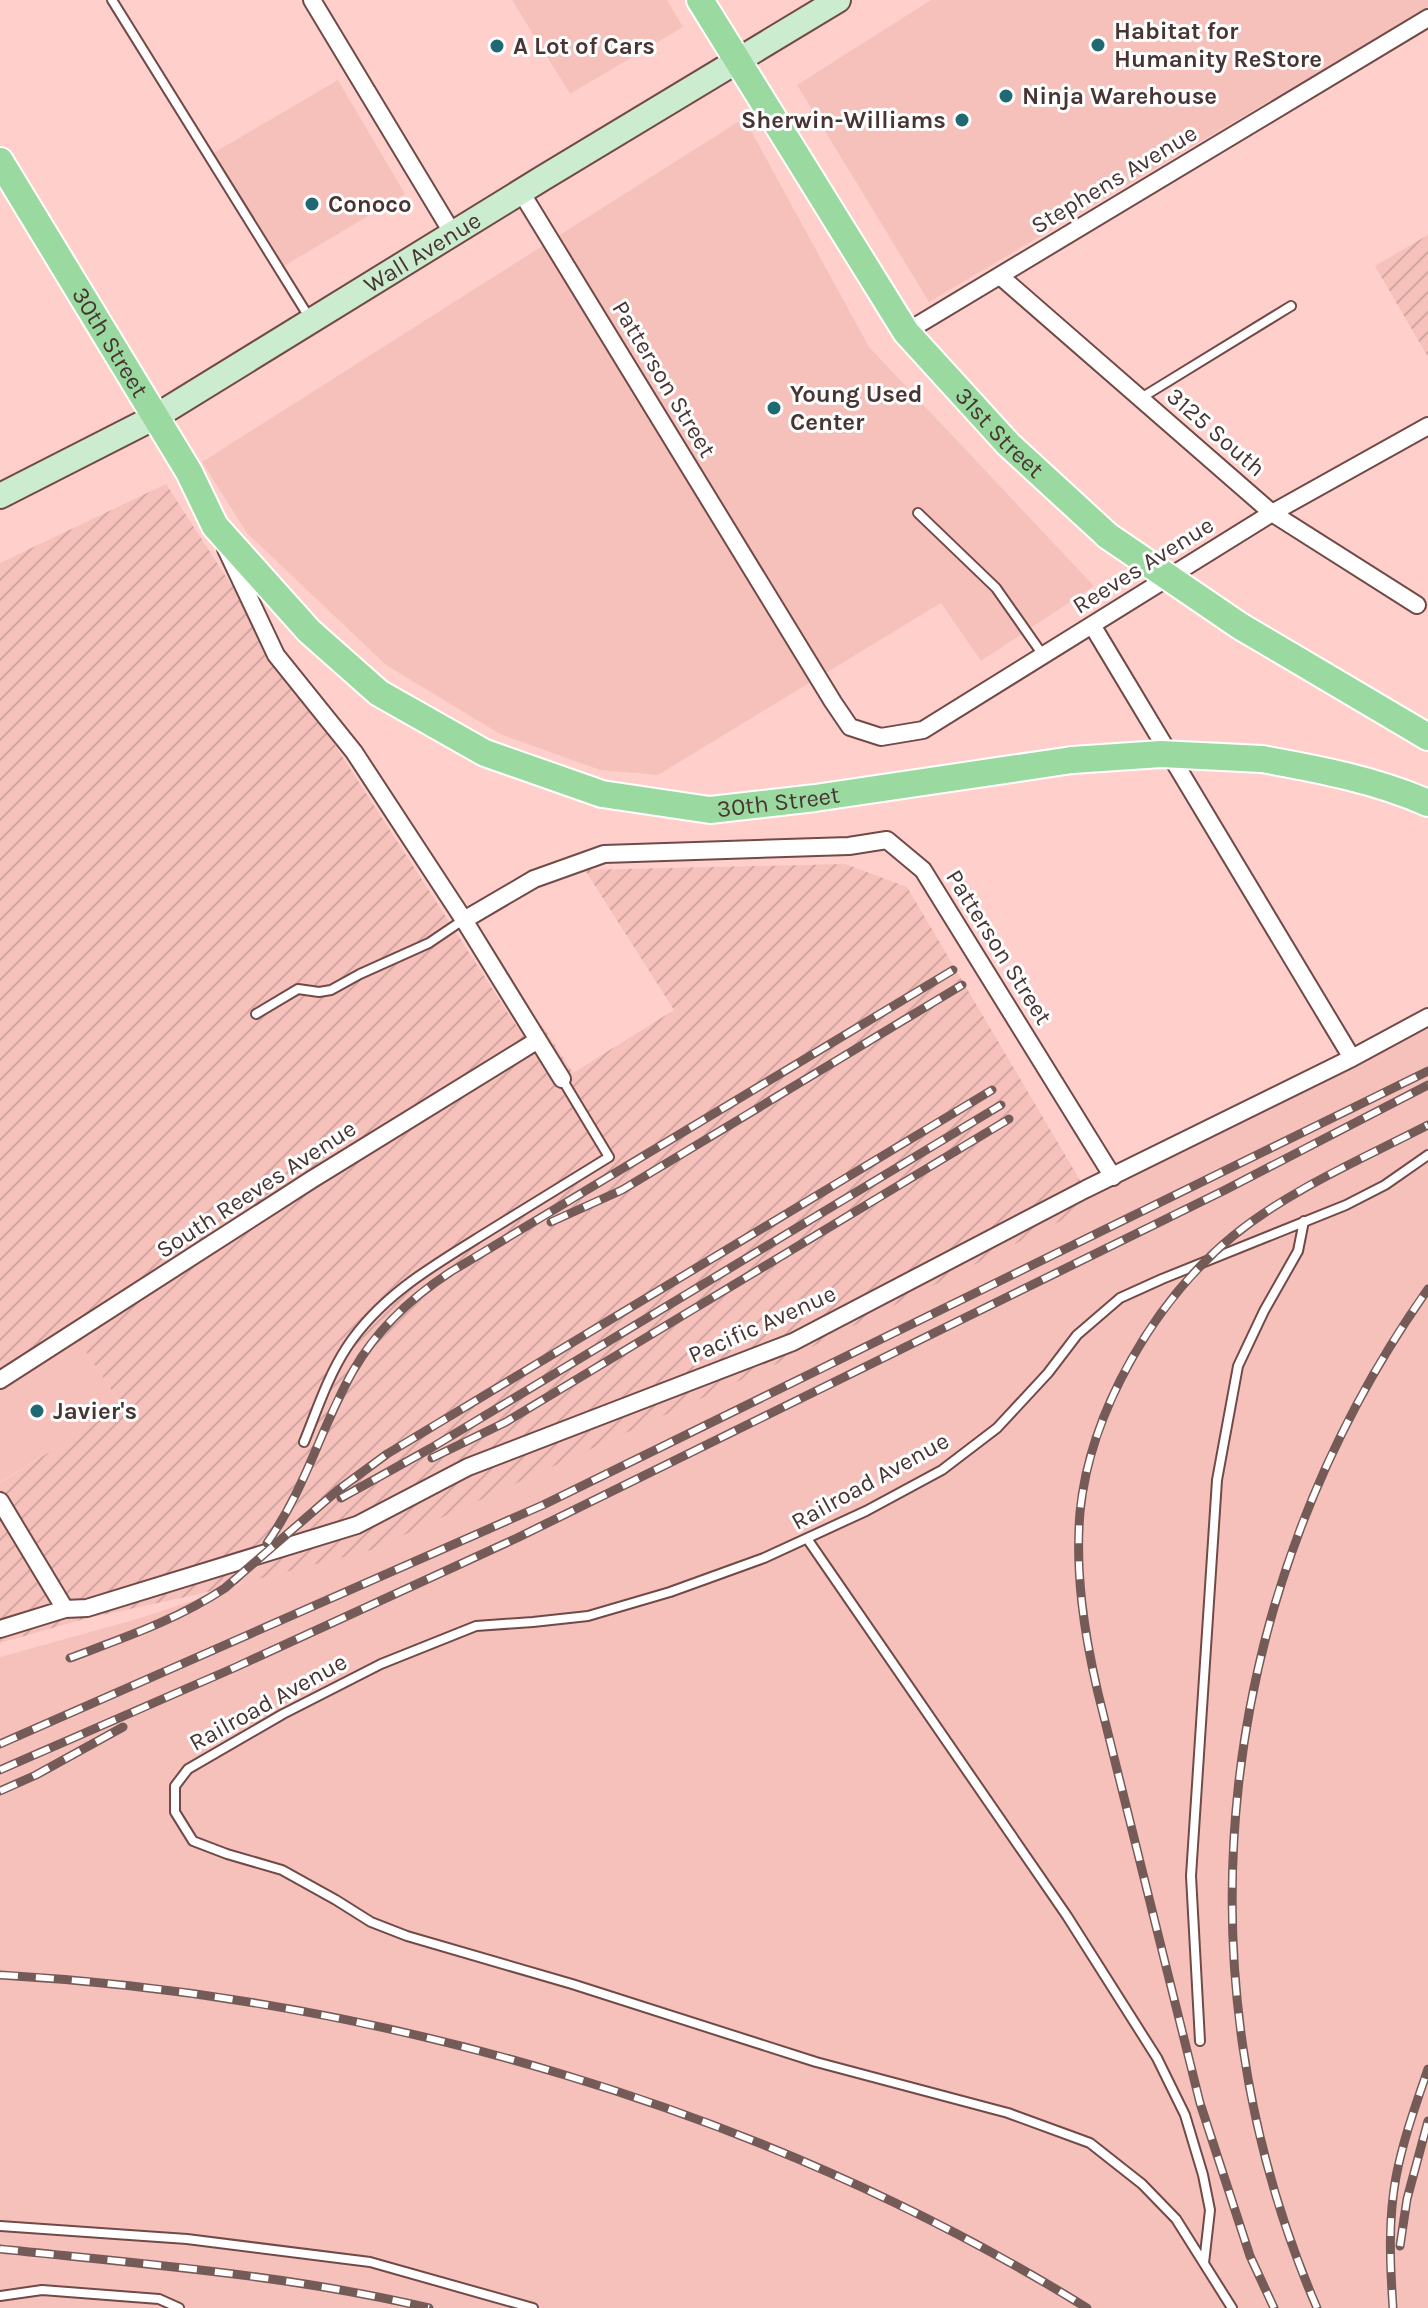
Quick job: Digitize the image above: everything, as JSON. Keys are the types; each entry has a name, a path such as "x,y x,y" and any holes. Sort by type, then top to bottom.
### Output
{"main road":[{"name":"31st Street","path":"700,0 906,332 1008,444 1108,536 1240,626 1428,737"},
{"name":"Wall Avenue","path":"0,496 155,417 838,0"},
{"name":"30th Street","path":"0,161 189,472 215,526 309,631 379,693 485,753 602,794 710,810 815,798 1072,760 1161,754 1262,759 1317,769 1400,791 1428,803"}],"street":[{"path":"312,0 453,234"},
{"name":"Stephens Avenue","path":"906,332 1428,18"},
{"name":"Patterson Street","path":"521,192 833,702 850,727 881,737"},
{"name":"3125 South","path":"1000,276 1272,513 1422,609"},
{"name":"Reeves Avenue","path":"881,737 923,730 1272,513 1428,426"},
{"name":"30th Street","path":"215,526 276,655 354,752 464,920 562,1079"},
{"path":"1092,625 1352,1058"},
{"name":"Patterson Street","path":"464,920 534,879 604,854 849,846 887,840 923,870 1113,1177"},
{"name":"Pacific Avenue","path":"0,1629 65,1609 87,1608 357,1525 468,1467 793,1342 1086,1189 1352,1058 1428,1017"},
{"name":"South Reeves Avenue","path":"0,1380 311,1180 538,1040"},
{"path":"0,1501 14,1530 65,1609"}],"lane":[{"path":"112,0 311,321"},
{"path":"1140,398 1291,306"},
{"path":"918,513 996,588 1043,655"},
{"path":"256,1014 298,989 331,990 429,943 464,920"},
{"path":"304,1442 324,1390 347,1347 392,1296 428,1269 609,1157 562,1079"},
{"name":"Railroad Avenue","path":"1232,2308 1176,2219 1142,2184 1090,2143 1008,2113 816,2062 572,1984 407,1936 371,1922 282,1870 193,1841 175,1812 175,1786 188,1769 283,1714 381,1664 476,1626 588,1616 670,1592 808,1540 942,1470 997,1428 1048,1373 1077,1335 1120,1298 1346,1205 1385,1185 1428,1155"},
{"path":"1200,2041 1191,1876 1217,1480 1238,1366 1298,1251 1304,1221"},
{"path":"808,1540 1067,1916 1157,2058 1185,2115 1203,2175 1210,2210 1204,2263"},
{"path":"0,2226 187,2239 370,2262 533,2308"},
{"path":"0,2296 42,2290 159,2299 179,2308"}],"shaded area":[{"path":"512,0 667,0 683,27 570,94"},
{"path":"931,0 1428,0 1428,7 929,302 797,85"},
{"path":"338,80 405,194 279,269 210,155"},
{"path":"744,118 869,347 1094,586 981,661 941,603 658,775 600,770 500,734 386,665 247,533 202,462"},
{"path":"1428,235 1428,357 1375,266"},
{"path":"166,484 523,1036 542,1025 573,1073 674,1010 585,870 845,864 907,887 1094,1204 800,1353 371,1550 199,1594 84,1619 0,1643 0,1483 122,1406 79,1341 0,1390 0,563"},
{"path":"1428,1029 1428,2308 0,2308 0,1657 217,1593 459,1495"},
{"path":"79,1340 122,1407 0,1482 0,1390"}],"railway":[{"path":"267,1543 292,1502 353,1371 373,1341 409,1303 452,1271 953,970"},
{"path":"551,1222 622,1190 962,985"},
{"path":"0,1744 543,1505 1428,1071"},
{"path":"0,1770 236,1667 517,1538 1225,1190 1428,1085"},
{"path":"70,1658 149,1628 225,1588 338,1490 387,1454 992,1090"},
{"path":"341,1498 431,1448 1001,1105"},
{"path":"432,1458 506,1422 1009,1119"},
{"path":"1274,2308 1250,2256 1200,2103 1098,1693 1082,1603 1080,1512 1086,1474 1112,1397 1153,1325 1204,1262 1233,1236 1279,1204 1428,1125"},
{"path":"1317,2308 1271,2179 1243,2048 1232,1916 1239,1784 1262,1654 1301,1527 1357,1405 1428,1289"},
{"path":"0,1791 36,1775 123,1727"},
{"path":"0,1975 141,1987 283,2008 425,2037 564,2075 701,2121 835,2175 964,2237 1087,2308"},
{"path":"1393,2308 1390,2242 1393,2193 1406,2136 1428,2069"},
{"path":"1400,2246 1407,2199 1428,2121"},
{"path":"0,2249 269,2279 429,2308"}],"place":[{"name":"Habitat for Humanity ReStore","path":"1098,45"},
{"name":"A Lot of Cars","path":"497,46"},
{"name":"Ninja Warehouse","path":"1006,96"},
{"name":"Sherwin-Williams","path":"962,120"},
{"name":"Conoco","path":"312,204"},
{"name":"Young Used Center","path":"774,408"},
{"name":"Javier's","path":"37,1411"}]}
